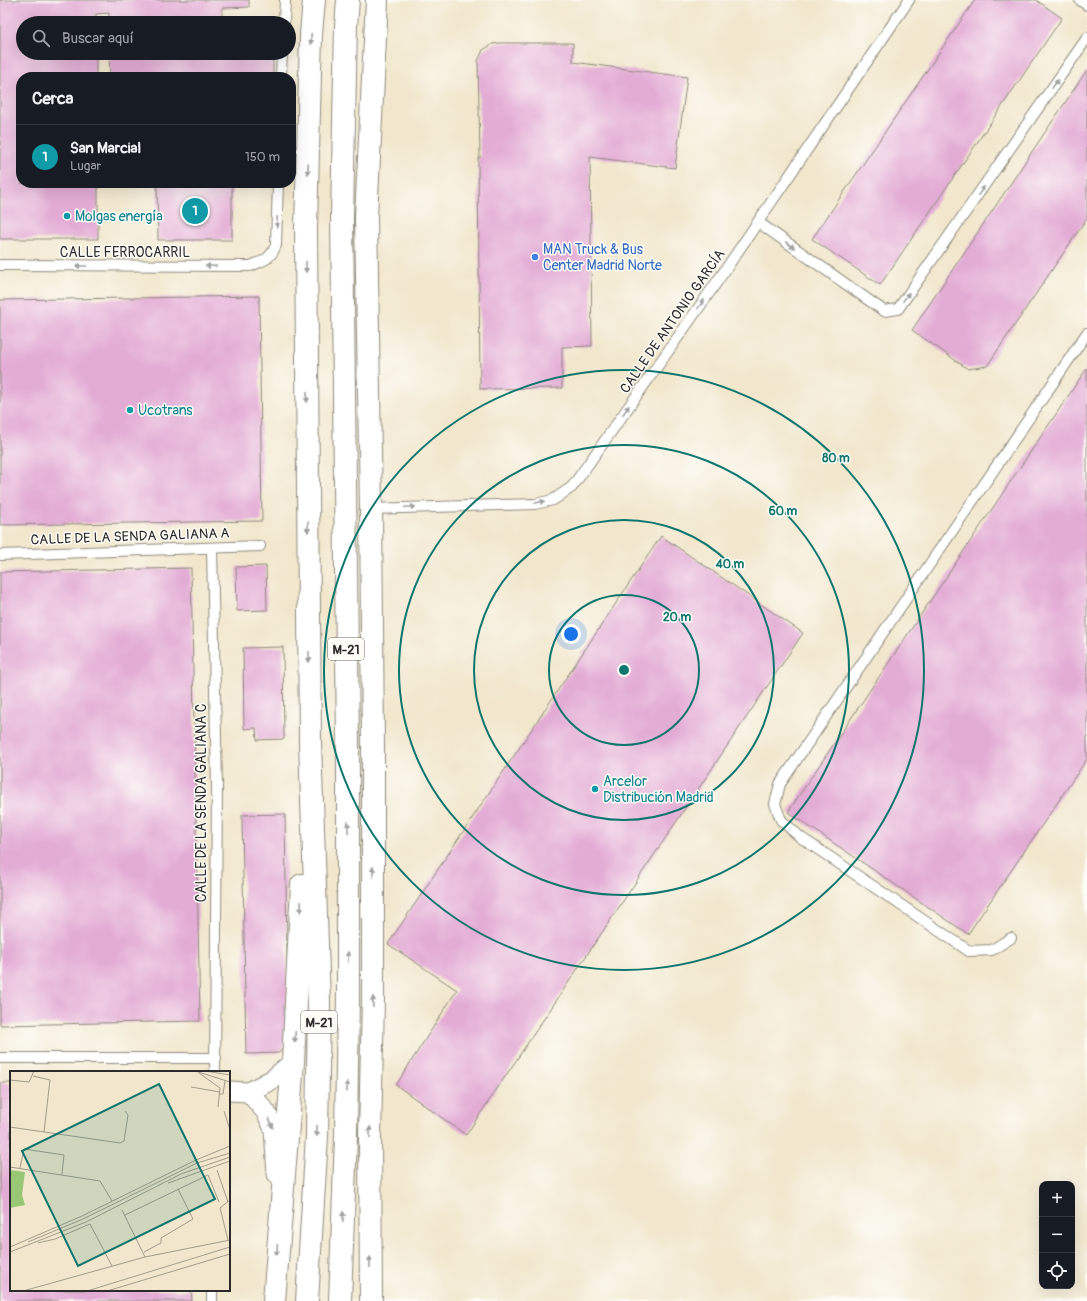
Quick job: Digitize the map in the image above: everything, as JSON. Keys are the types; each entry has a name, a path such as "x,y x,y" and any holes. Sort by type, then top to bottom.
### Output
{"highway":[{"name":"M-21","path":"307,1301 316,1136 319,1001 310,742 306,228 314,0"},
{"name":"M-21","path":"340,1301 346,1136 348,997 348,753 342,217 348,0"},
{"path":"370,1301 370,1136 373,998 371,509 366,217 377,0"},
{"path":"274,1301 279,1222 294,1062 310,742"}],"street":[{"path":"230,1091 249,1092 273,1079 294,1062"},
{"path":"249,1092 266,1112 274,1129 279,1222"}],"lane":[{"path":"284,16 285,0"},
{"name":"CALLE DE ANTONIO GARCÍA","path":"371,509 535,504 553,500 572,487 758,222 909,0"},
{"path":"1080,0 1087,5"},
{"path":"758,222 884,311 898,309 1087,38"},
{"path":"281,72 282,60"},
{"name":"CALLE FERROCARRIL","path":"0,265 250,266 264,261 273,254 276,246 278,188"},
{"path":"1011,938 992,950 969,951 800,837 781,820 776,804 780,784 1087,333"},
{"name":"CALLE DE LA SENDA GALIANA A","path":"0,555 260,546"},
{"name":"CALLE DE LA SENDA GALIANA C","path":"212,548 217,787 215,1071"},
{"path":"0,1058 216,1058"}],"building":[{"path":"0,0 249,0 249,7 222,8 222,16 109,16 109,13 96,14 96,16 16,16 16,60 96,60 96,72 16,72 16,188 98,188 98,239 0,239"},
{"path":"975,0 1036,0 1062,18 880,285 812,239"},
{"name":"MAN Truck & Bus Center Madrid Norte","path":"573,43 573,62 687,77 675,168 590,157 592,346 562,347 562,388 480,389 478,158 480,158 478,61 483,50 493,44"},
{"path":"109,60 273,60 273,72 110,72"},
{"path":"1087,70 1087,218 987,366 968,369 912,330"},
{"path":"157,188 232,188 232,240 158,240"},
{"name":"Ucotrans","path":"259,296 262,521 0,525 0,300"},
{"path":"1087,368 1087,759 968,934 788,812"},
{"name":"Arcelor Distribución Madrid","path":"661,536 803,633 466,1135 396,1085 457,990 388,944"},
{"path":"266,566 267,610 237,611 236,567"},
{"path":"191,568 200,1021 0,1025 0,572"},
{"path":"283,647 284,739 257,740 256,728 244,729 243,648"},
{"path":"285,814 288,1021 283,1048 279,1053 246,1054 242,815"},
{"path":"0,1083 10,1083 10,1291 191,1291 192,1301 0,1301"}],"place":[{"name":"San Marcial","path":"195,211"},
{"name":"Molgas energía","path":"67,216"},
{"name":"MAN Truck & Bus Center Madrid Norte","path":"535,257"},
{"name":"Ucotrans","path":"130,410"},
{"name":"Arcelor Distribución Madrid","path":"595,789"}]}
